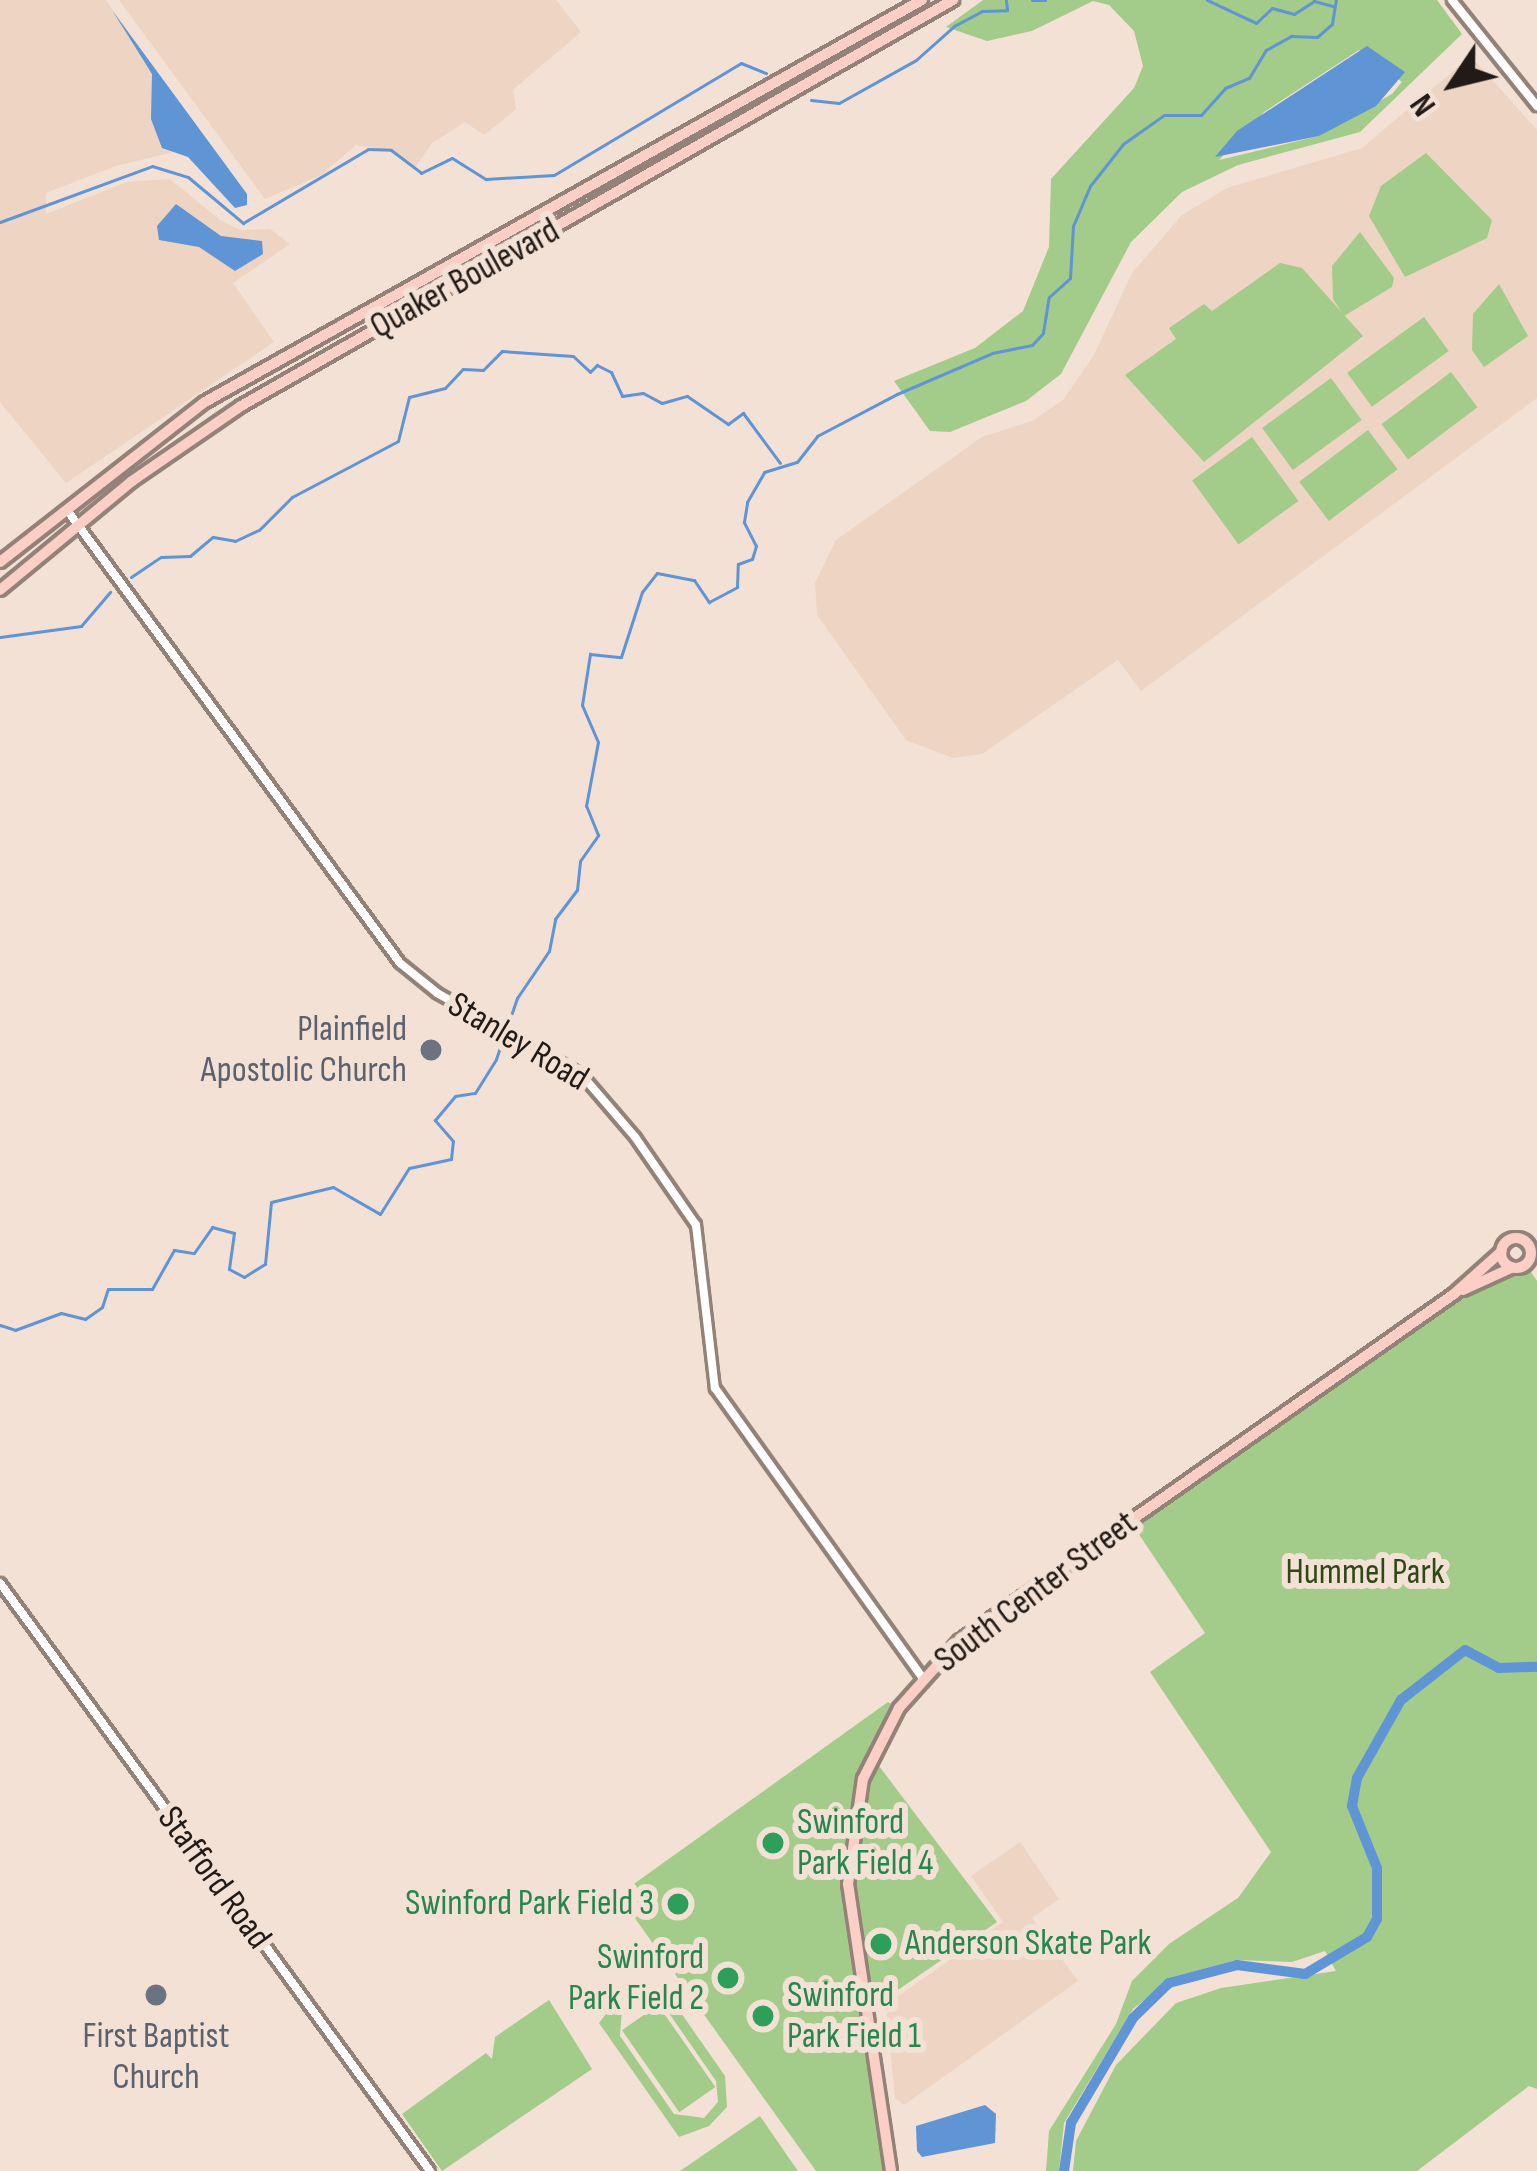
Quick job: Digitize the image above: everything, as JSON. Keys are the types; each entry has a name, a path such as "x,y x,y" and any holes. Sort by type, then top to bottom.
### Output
{"main road":[{"name":"Quaker Boulevard","path":"0,562 64,507 271,362 922,0"},
{"name":"Quaker Boulevard","path":"0,590 184,443 299,370 952,0"},
{"name":"South Center Street","path":"891,2171 848,1855 874,1752 922,1677 980,1626 1454,1294 1502,1251 1522,1240 1535,1243 1513,1268 1454,1294"},
{"path":"1502,1251 1513,1268"}],"street":[{"path":"1452,0 1537,106"},
{"name":"Stanley Road","path":"64,507 400,963 591,1083 692,1219 715,1388 922,1677"},
{"name":"Stafford Road","path":"0,1583 430,2171"}],"shaded area":[{"path":"0,0 106,0 157,78 192,158 174,152 116,166 46,193 46,214 127,182 170,179 220,220 240,230 270,229 290,244 233,283 274,342 66,483 0,402"},
{"path":"119,0 556,0 581,32 513,90 516,109 484,135 465,122 432,143 414,169 394,151 356,145 321,175 265,199"},
{"path":"1471,56 1537,130 1537,398 1141,691 1118,660 982,754 953,758 906,740 817,615 815,583 836,540 982,437 1032,421 1063,400 1094,355 1132,273 1182,215 1227,188 1362,148"},
{"path":"1020,1842 1059,1899 1032,1918 1078,1981 904,2105 895,2098 886,2005 1003,1922 971,1876"}],"green space":[{"path":"983,0 1437,0 1462,34 1360,132 1238,165 1182,192 1131,242 1061,374 1026,401 950,432 930,431 894,381 975,348 1023,311 1049,247 1051,179 1134,88 1143,66 1134,31 1109,5 1093,1 1032,31 987,41 946,27","holes":["1359,50 1402,82 1392,94 1319,136 1219,160 1264,112"]},
{"path":"1426,153 1492,220 1487,238 1405,277 1369,216 1381,186"},
{"path":"1360,232 1394,278 1392,287 1344,316 1333,299 1332,266"},
{"path":"1280,263 1302,268 1363,336 1204,462 1125,375 1176,339 1169,328 1204,304 1212,311"},
{"path":"1499,284 1528,336 1484,367 1472,350 1473,314"},
{"path":"1424,317 1449,351 1372,407 1347,373"},
{"path":"1451,372 1477,407 1408,459 1382,424"},
{"path":"1331,378 1362,420 1293,470 1262,428"},
{"path":"1368,430 1397,469 1329,521 1299,482"},
{"path":"1252,437 1298,501 1239,544 1192,480"},
{"name":"Hummel Park","path":"1527,1266 1537,1281 1537,2089 1529,2086 1417,2171 1073,2171 1076,2141 1116,2065 1176,2003 1221,1988 1336,1971 1325,1951 1292,1962 1236,1960 1173,1977 1133,2009 1064,2123 1059,2171 1046,2171 1049,2131 1116,2024 1132,1981 1169,1944 1238,1898 1271,1852 1150,1672 1205,1633 1132,1524 1476,1288"},
{"path":"888,1702 899,1708 874,1752 854,1826 876,1762 997,1922 870,2009 892,2171 816,2171 624,1903 631,1886"},
{"path":"639,1988 672,2000 725,2076 727,2107 709,2126 679,2137 599,2023 619,1997","holes":["650,1998 664,2006 716,2081 718,2102 704,2118 674,2114 620,2036 622,2010"]},
{"path":"549,2000 592,2069 442,2171 402,2114 486,2053 492,2059 495,2037"},
{"path":"658,2005 715,2087 679,2112 622,2030"},
{"path":"760,2116 798,2171 680,2171"}],"water":[{"path":"112,10 247,194 247,205 235,208 188,157 162,148 151,119 152,74"},
{"path":"1367,46 1405,72 1376,106 1319,136 1215,157 1237,131"},
{"path":"176,204 221,236 262,241 263,254 235,271 199,247 159,240 157,226"},
{"path":"985,2105 996,2114 995,2143 922,2157 917,2151 916,2126"}],"waterway":[{"path":"811,100 839,103 916,60 954,26 982,11 1007,10 1006,0"},
{"path":"1032,0 1045,0"},
{"path":"1207,0 1256,23 1272,8 1294,14 1314,1 1333,6"},
{"path":"0,1325 15,1330 61,1313 85,1319 102,1307 108,1289 152,1289 174,1250 194,1253 212,1227 234,1233 229,1269 244,1277 265,1264 271,1202 333,1187 380,1214 409,1168 451,1159 453,1141 435,1120 455,1096 475,1093 496,1059 517,998 549,951 555,919 577,890 580,861 598,835 586,806 598,742 582,705 590,654 621,657 642,592 657,573 694,580 709,602 737,587 738,564 752,559 756,546 744,522 747,502 764,472 797,462 817,436 897,394 992,353 1032,345 1043,333 1049,297 1070,278 1073,226 1090,186 1123,144 1164,115 1201,115 1225,88 1249,78 1266,50 1291,36 1317,37 1332,24 1336,0"},
{"path":"0,222 152,166 188,177 243,223 368,149 391,150 421,173 452,158 486,179 554,175 741,63 766,73"},
{"path":"131,577 161,557 190,556 213,537 235,541 259,530 292,497 398,441 409,397 445,388 463,369 483,370 502,351 573,356 590,372 597,365 611,372 622,396 643,393 662,403 687,396 728,424 743,413 780,463"},
{"path":"0,637 81,626 110,592"},
{"path":"1064,2171 1071,2123 1133,2018 1169,1983 1237,1965 1305,1974 1367,1937 1377,1919 1377,1868 1352,1806 1357,1778 1401,1700 1465,1650 1499,1668 1537,1667"}],"place":[{"name":"Plainfield Apostolic Church","path":"431,1050"},
{"name":"Swinford Park Field 4","path":"773,1843"},
{"name":"Swinford Park Field 3","path":"678,1904"},
{"name":"Anderson Skate Park","path":"881,1944"},
{"name":"Swinford Park Field 2","path":"728,1978"},
{"name":"First Baptist Church","path":"156,1995"},
{"name":"Swinford Park Field 1","path":"763,2016"}]}
